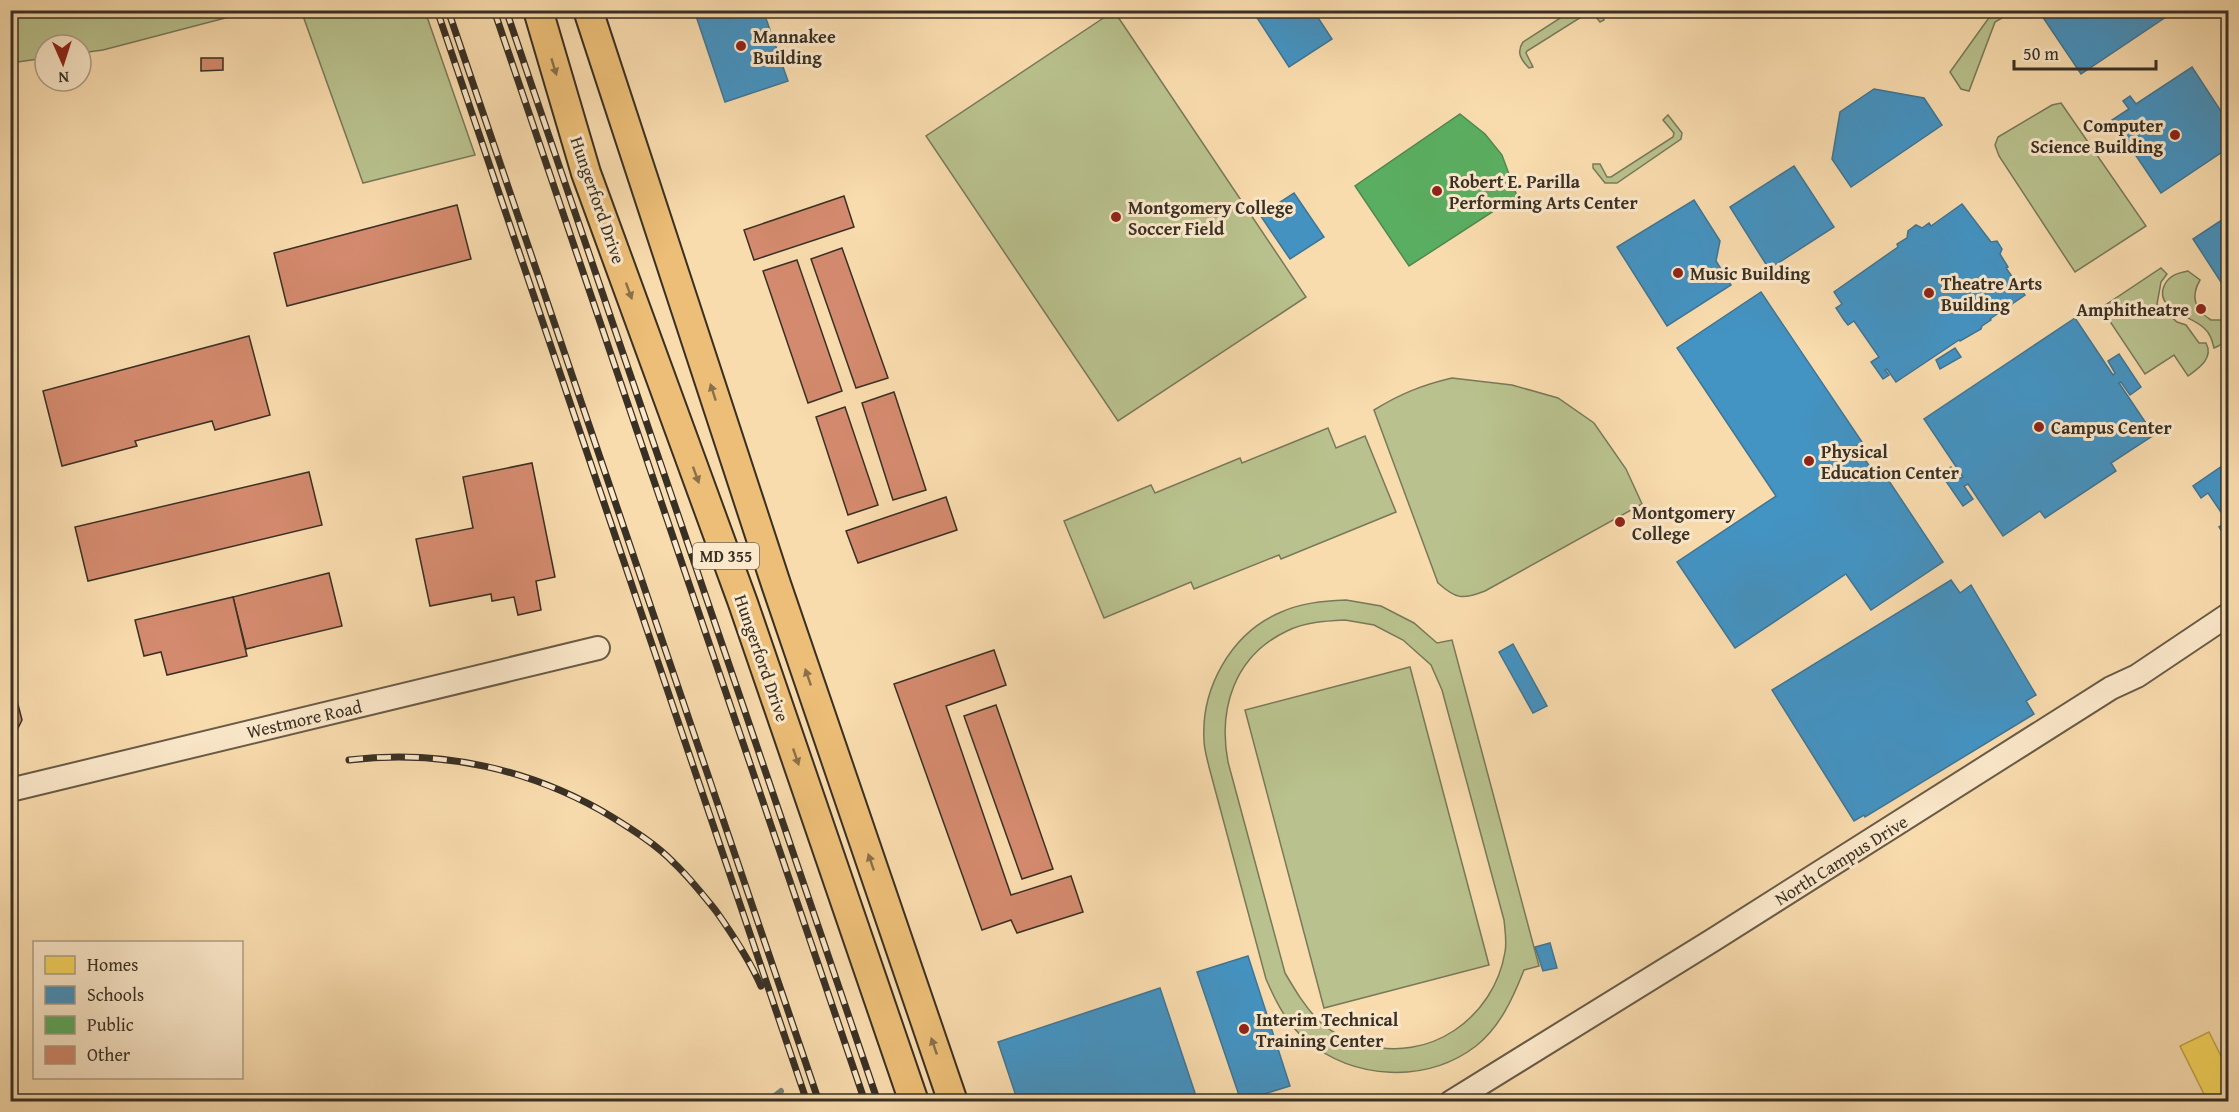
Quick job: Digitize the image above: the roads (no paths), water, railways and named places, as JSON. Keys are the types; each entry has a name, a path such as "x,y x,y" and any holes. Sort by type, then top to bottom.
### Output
{"main road":[{"name":"Hungerford Drive","path":"538,10 586,173 741,597 914,1101"},
{"name":"Hungerford Drive","path":"588,10 777,584 953,1101"},
{"path":"741,597 777,584"}],"street":[{"name":"North Campus Drive","path":"1451,1101 1713,940 2111,688 2137,676 2229,615"},
{"name":"Westmore Road","path":"10,790 598,648"}],"waterway":[{"path":"767,1102 781,1091"}],"railway":[{"path":"437,10 807,1102"},
{"path":"448,10 819,1102"},
{"path":"494,10 865,1102"},
{"path":"506,10 878,1102"},
{"path":"349,760 384,757 418,758 485,766 550,786 582,800 636,833 680,868 729,929 761,986"}],"place":[{"name":"Mannakee Building","path":"741,46"},
{"name":"Computer Science Building","path":"2175,135"},
{"name":"Robert E. Parilla Performing Arts Center","path":"1437,191"},
{"name":"Montgomery College Soccer Field","path":"1116,217"},
{"name":"Music Building","path":"1678,273"},
{"name":"Theatre Arts Building","path":"1929,293"},
{"name":"Amphitheatre","path":"2201,309"},
{"name":"Campus Center","path":"2039,427"},
{"name":"Physical Education Center","path":"1809,461"},
{"name":"Montgomery College","path":"1620,522"},
{"name":"Interim Technical Training Center","path":"1244,1029"}]}
